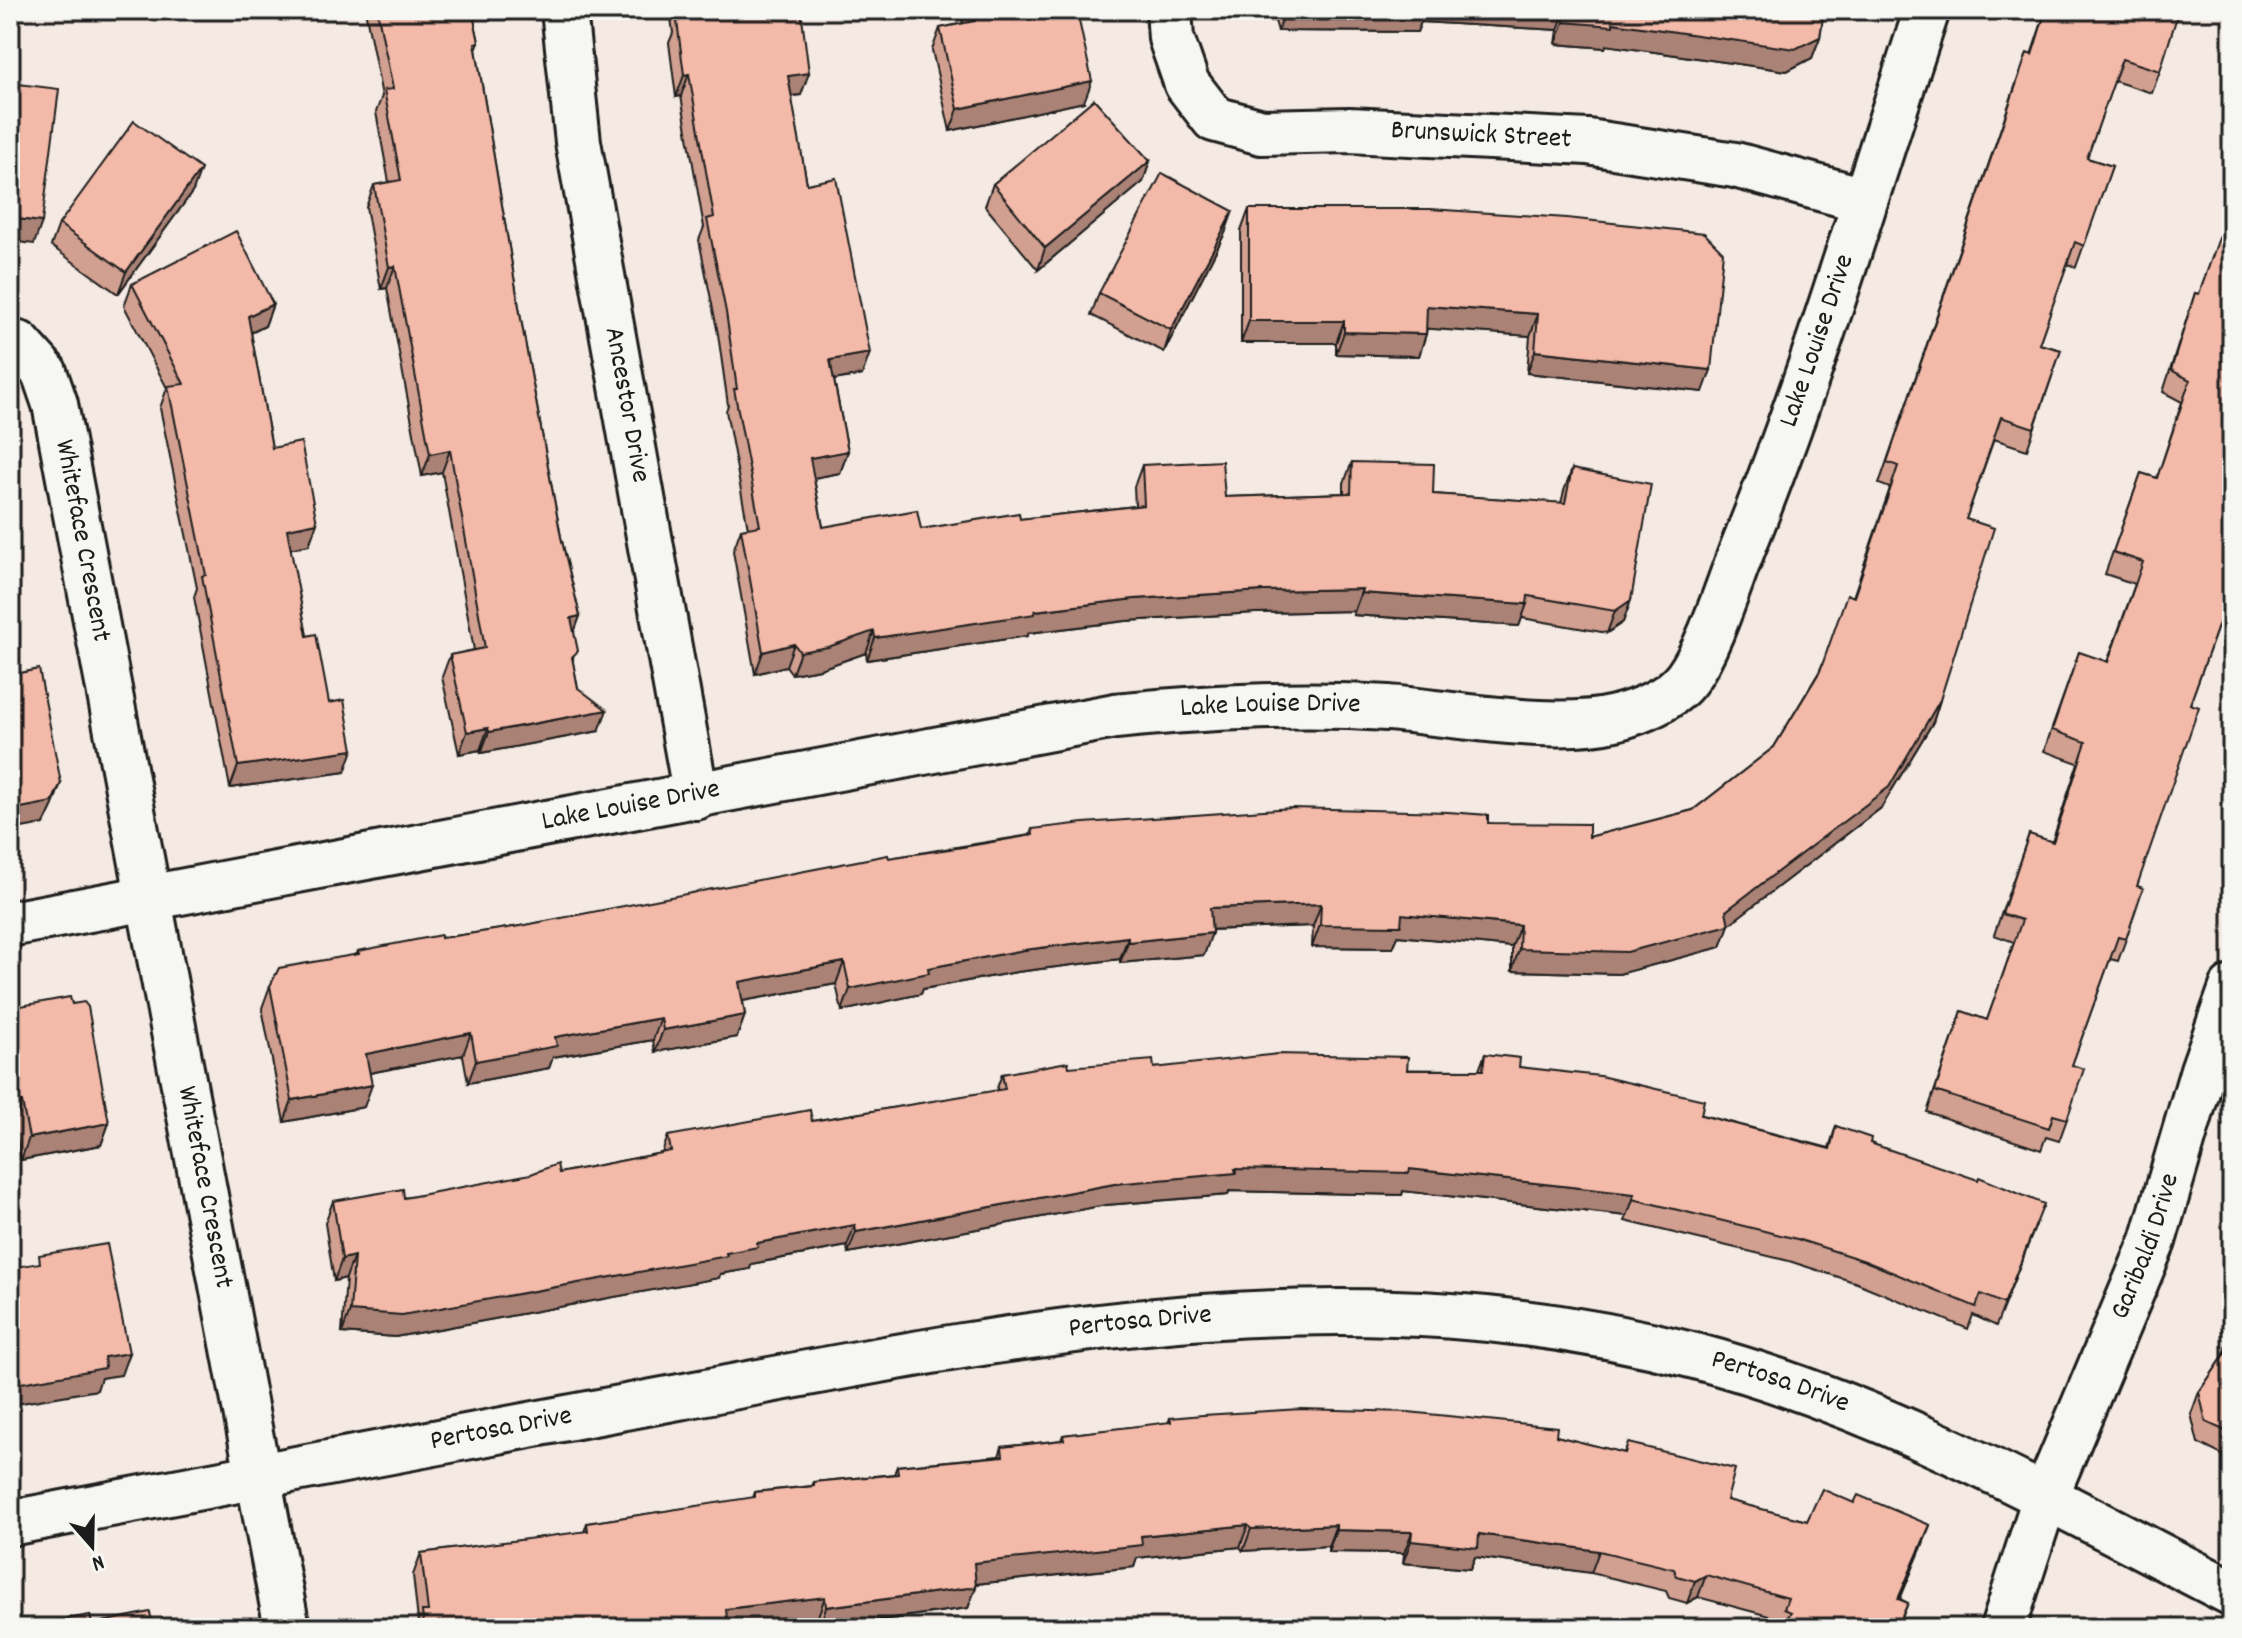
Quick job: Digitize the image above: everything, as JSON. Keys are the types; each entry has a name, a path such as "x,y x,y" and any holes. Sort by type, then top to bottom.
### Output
{"street":[{"name":"Ancestor Drive","path":"564,10 578,142 696,797"},
{"name":"Brunswick Street","path":"1169,10 1171,38 1187,84 1214,119 1262,132 1349,130 1588,142 1735,165 1864,200"},
{"name":"Lake Louise Drive","path":"146,900 1080,722 1178,710 1316,705 1390,708 1451,716 1584,722 1613,719 1652,705 1687,679 1763,498 1927,10"},
{"name":"Whiteface Crescent","path":"10,343 19,344 44,372 55,404 146,900 287,1628"},
{"path":"10,924 146,900"},
{"name":"Garibaldi Drive","path":"2003,1628 2045,1498 2153,1241 2203,1070 2232,988"},
{"name":"Pertosa Drive","path":"10,1523 988,1339 1177,1317 1365,1310 1538,1323 1695,1356 1869,1413 2232,1593"}],"building":[{"path":"377,10 472,10 522,325 561,537 580,616 571,618 578,651 572,657 578,688 607,710 489,732 488,728 467,732 450,655 485,648 450,450 430,454 395,266 389,267 374,185 401,180 384,90 393,89"},
{"path":"680,10 801,10 809,73 788,76 807,184 836,178 870,353 830,360 848,451 810,458 823,527 917,510 921,529 1019,513 1020,519 1144,505 1142,465 1222,461 1225,497 1351,493 1352,462 1434,464 1433,494 1565,503 1572,469 1651,484 1631,600 1615,611 1528,596 1527,604 1361,593 1362,589 1263,591 1134,599 1035,611 1035,614 875,638 874,631 828,647 800,652 794,644 763,652 741,529 760,526 734,389 737,389 726,312 707,219 714,217 689,74 684,75 677,21 682,20"},
{"path":"972,10 1067,10 1068,18 1078,16 1092,81 958,109 940,28 975,21"},
{"path":"1565,10 1824,10 1820,37 1795,49 1613,23 1613,26 1564,22"},
{"path":"2050,10 2179,10 2160,71 2122,59 2087,158 2112,166 2084,246 2075,242 2039,344 2061,350 2034,428 2001,417 1966,519 1994,528 1940,700 1889,787 1726,911 1729,925 1627,952 1519,949 1520,925 1402,914 1401,926 1320,925 1321,904 1210,908 1212,933 1128,942 1128,937 1024,950 928,968 929,973 850,989 844,962 739,982 745,1015 663,1030 661,1018 555,1037 557,1046 476,1061 471,1033 366,1054 372,1085 292,1100 270,986 279,968 359,954 358,951 441,935 441,938 520,926 888,855 889,858 963,847 1033,835 1032,829 1084,823 1292,808 1448,812 1488,815 1488,823 1589,824 1589,837 1693,810 1774,747 1820,671 1847,594 1854,597 1898,466 1887,462 2027,53 2032,55 2045,13"},
{"path":"10,83 59,89 42,222 10,218"},
{"path":"1094,99 1150,161 1045,248 993,184"},
{"path":"134,121 201,169 126,272 59,224"},
{"path":"1162,173 1233,211 1171,330 1099,293"},
{"path":"2231,204 2232,587 2190,704 2199,707 2137,886 2143,888 2126,939 2118,937 2072,1065 2084,1069 2067,1119 2053,1115 2049,1128 1935,1091 1962,1011 1987,1020 2022,920 2002,914 2029,834 2053,842 2086,742 2052,730 2079,652 2108,662 2143,562 2113,552 2141,473 2157,478 2190,380 2171,370 2195,293 2199,294"},
{"path":"1249,209 1430,209 1567,218 1704,233 1723,252 1711,370 1535,351 1538,314 1427,306 1426,334 1344,332 1344,321 1249,321"},
{"path":"236,231 273,304 248,316 272,448 301,442 317,523 287,529 307,636 316,634 329,703 344,700 353,750 238,766 202,576 206,575 168,386 184,384 132,284"},
{"path":"10,507 15,539 10,540"},
{"path":"39,669 61,783 52,802 10,810 10,675"},
{"path":"70,997 72,1004 84,1002 88,1007 109,1123 29,1138 22,1102 10,1104 10,1008"},
{"path":"1278,1054 1408,1057 1407,1070 1483,1070 1485,1054 1520,1058 1519,1067 1600,1076 1704,1100 1701,1115 1830,1149 1836,1126 1871,1138 1870,1143 1978,1180 1979,1177 2044,1204 2004,1304 1981,1294 1976,1307 1865,1261 1797,1239 1633,1199 1635,1194 1410,1169 1409,1173 1235,1169 1236,1173 1114,1184 856,1232 855,1225 757,1243 758,1247 726,1253 727,1256 402,1315 350,1311 354,1256 342,1259 333,1201 403,1189 404,1198 531,1174 557,1164 559,1173 671,1151 668,1136 810,1110 812,1121 1005,1089 1002,1074 1068,1062 1069,1067 1153,1060 1154,1068"},
{"path":"107,1244 129,1353 104,1357 105,1368 10,1385 10,1268 40,1263 39,1255"},
{"path":"2232,1334 2232,1434 2206,1422 2199,1392 2228,1350 2225,1348"},
{"path":"1301,1409 1408,1412 1557,1427 1556,1436 1625,1453 1628,1443 1735,1469 1727,1500 1807,1521 1822,1489 1854,1503 1858,1495 1930,1525 1898,1599 1908,1603 1897,1628 1781,1628 1791,1612 1784,1609 1788,1598 1706,1575 1695,1581 1677,1576 1674,1569 1599,1551 1479,1534 1478,1548 1411,1541 1412,1532 1336,1530 1336,1525 1251,1529 1248,1525 1141,1536 1142,1545 974,1563 976,1587 826,1607 825,1597 726,1609 727,1620 662,1628 424,1628 422,1611 428,1611 421,1553 588,1531 587,1523 755,1497 755,1492 814,1486 814,1482 898,1474 897,1466 1003,1456 1002,1447 1064,1440 1063,1435 1171,1422 1170,1418"},
{"path":"150,1612 153,1628 17,1628 90,1615 92,1624"}]}
